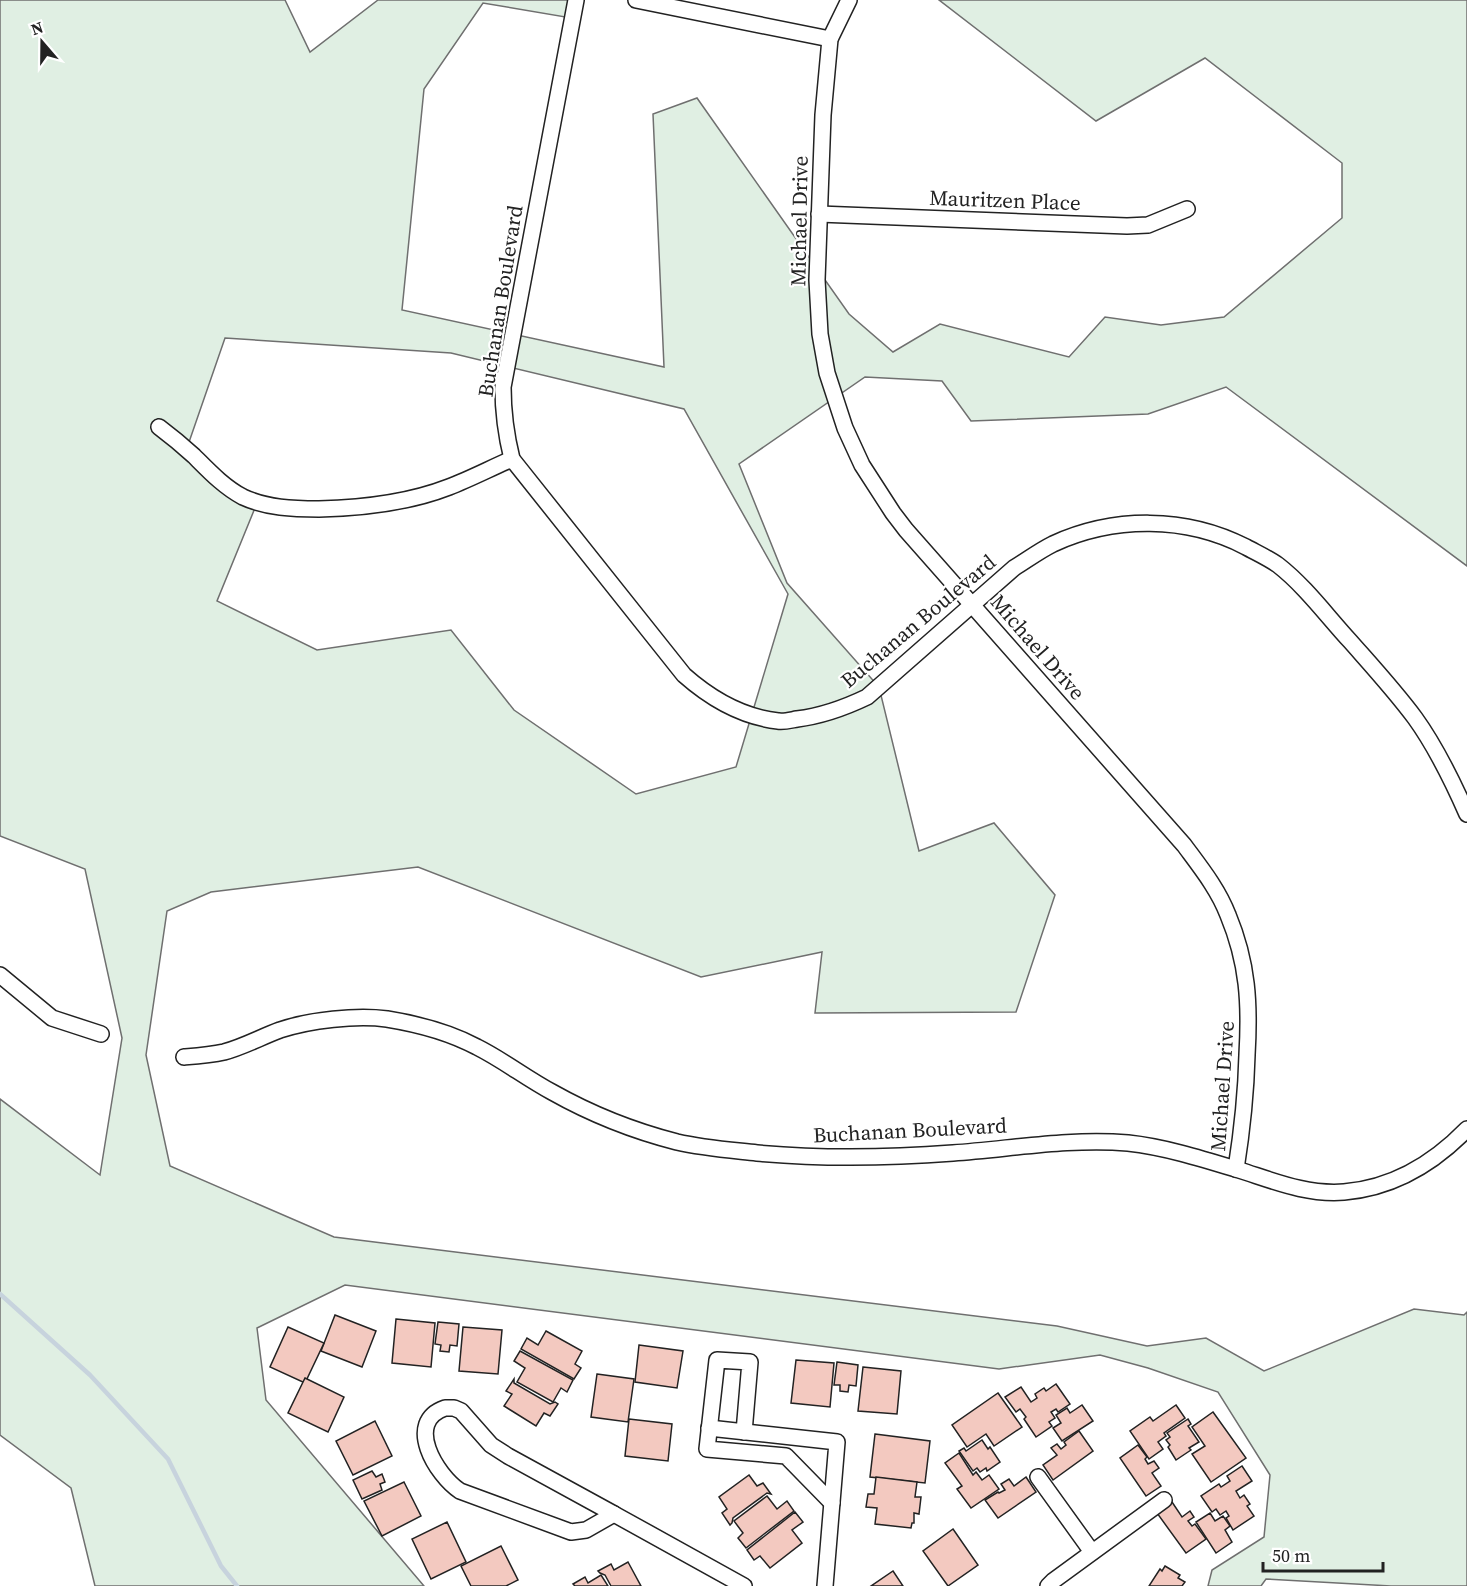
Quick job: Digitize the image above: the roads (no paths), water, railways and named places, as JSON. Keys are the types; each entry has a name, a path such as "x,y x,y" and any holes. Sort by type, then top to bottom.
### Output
{"street":[{"name":"Buchanan Boulevard","path":"576,0 503,387 505,433 512,459 684,675 701,690 736,709 780,722 814,717 849,706 867,697 1014,568 1040,551 1076,535 1108,526 1145,523 1187,526 1238,543 1277,565 1296,580 1415,718 1451,777 1467,814"},
{"path":"636,0 830,39"},
{"name":"Michael Drive","path":"849,0 830,39 823,115 817,280 820,334 827,373 845,428 862,465 906,530 1184,845 1209,879 1224,905 1241,953 1249,1002 1246,1094 1236,1169"},
{"name":"Mauritzen Place","path":"819,214 1127,226 1148,225 1187,209"},
{"path":"159,427 193,455 211,474 242,496 261,504 283,508 338,508 394,502 448,487 512,459"},
{"path":"0,975 52,1018 100,1034"},
{"name":"Buchanan Boulevard","path":"184,1057 229,1051 283,1029 308,1023 351,1018 388,1019 425,1026 456,1036 580,1107 636,1129 697,1146 772,1154 862,1157 952,1153 1064,1142 1105,1142 1161,1148 1309,1191 1360,1190 1394,1180 1418,1170 1454,1143 1467,1129"},
{"path":"744,1432 750,1362 717,1360 707,1449 786,1456 832,1503"},
{"path":"614,1514 586,1530 571,1532 460,1491 440,1473 425,1435 425,1424 438,1410 454,1408 461,1411 491,1445 499,1450 744,1586"},
{"path":"709,1428 837,1442 825,1586"},
{"path":"786,1456 788,1437"},
{"path":"1038,1478 1092,1552"},
{"path":"1048,1586 1164,1500"}],"waterway":[{"path":"0,1294 90,1375 168,1459 221,1566 237,1586"}]}
